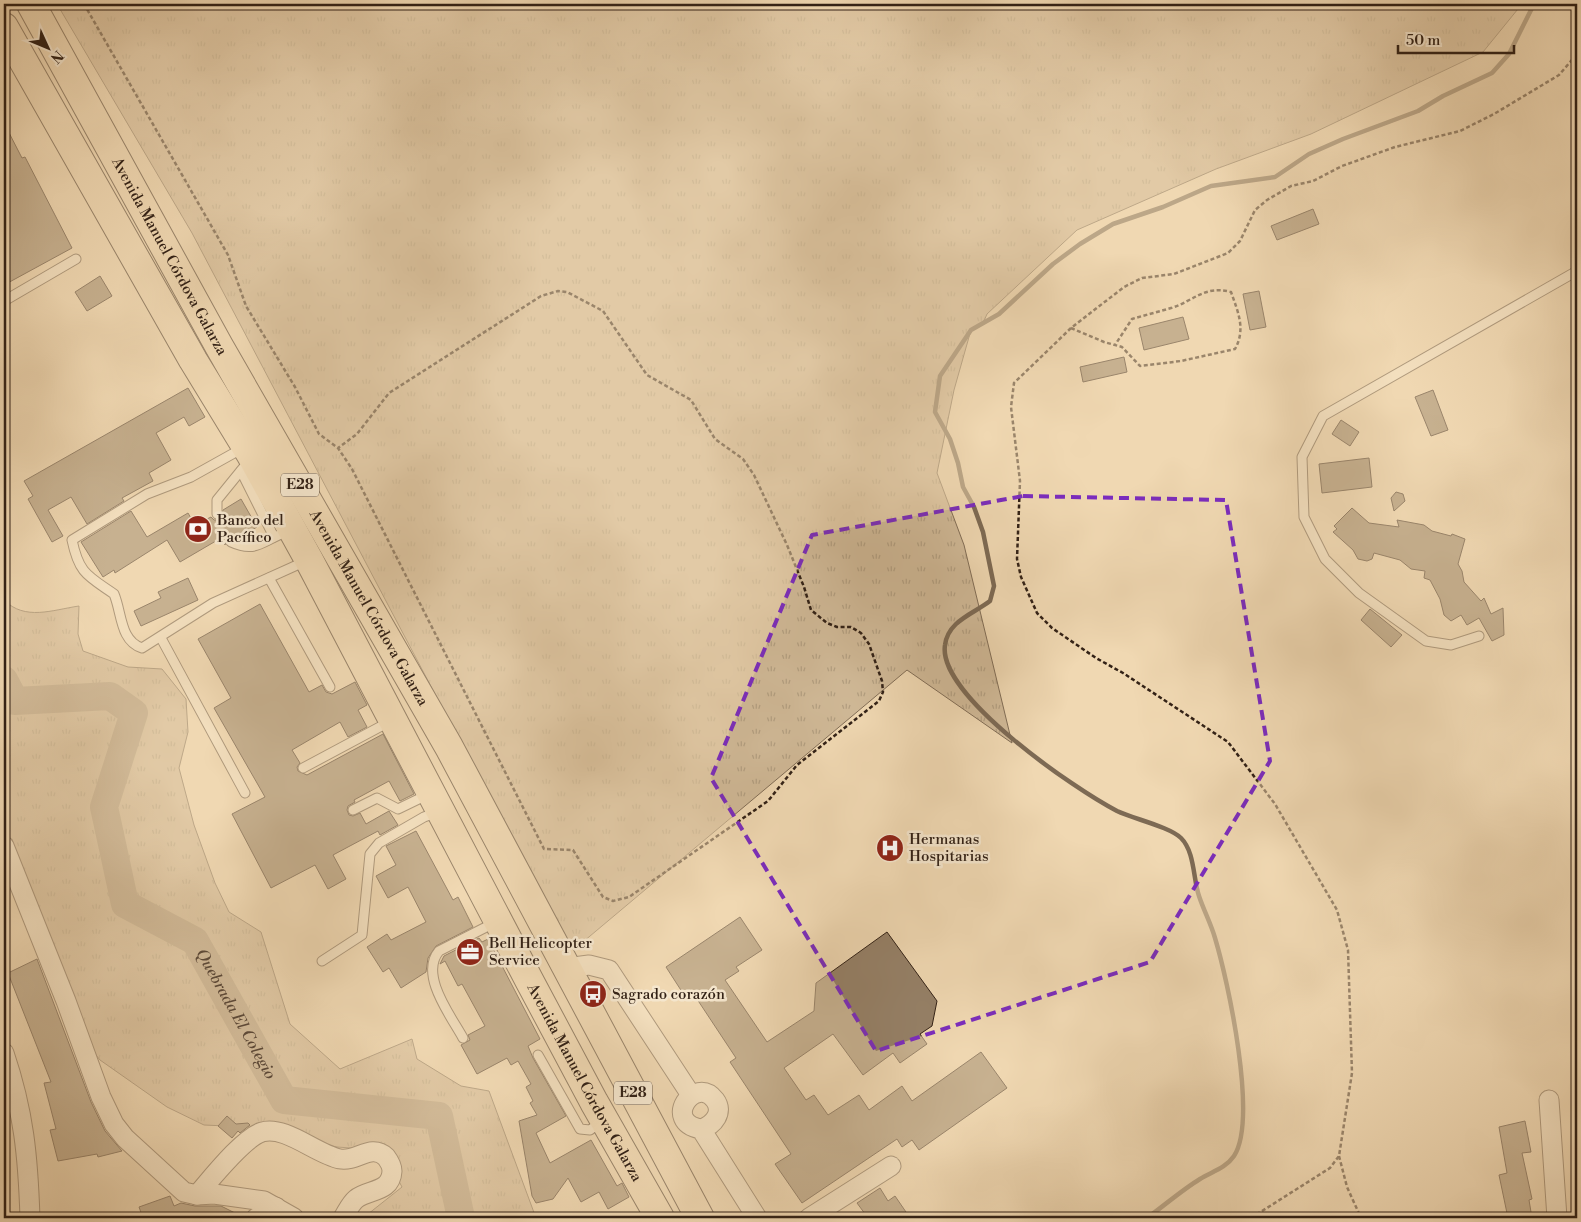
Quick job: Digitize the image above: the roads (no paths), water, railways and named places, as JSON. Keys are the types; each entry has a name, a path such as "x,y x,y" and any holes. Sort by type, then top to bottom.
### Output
{"main road":[{"name":"Avenida Manuel Córdova Galarza","path":"31,4 219,346 449,747 700,1218"},
{"name":"Avenida Manuel Córdova Galarza","path":"4,27 193,360 246,458 283,533 309,560 394,719 529,980 604,1120 660,1218"},
{"path":"89,178 118,161"},
{"path":"193,360 219,346"},
{"path":"529,980 566,968"}],"street":[{"path":"4,846 53,967 101,1097 114,1124 125,1138 184,1192 197,1195 264,1201 294,1218"},
{"path":"566,968 589,965 609,970 692,1095"},
{"path":"4,1053 16,1086 26,1136 30,1218"},
{"path":"707,1094 714,1098 718,1105 715,1121 709,1126 702,1128 693,1127 683,1116 682,1108 686,1100 692,1095 707,1094"},
{"path":"1549,1100 1557,1218"},
{"path":"702,1128 757,1218"},
{"path":"197,1195 248,1140 263,1132 274,1130 327,1156 346,1159 376,1151 388,1160 392,1172 388,1183 380,1189 357,1198 343,1218"},
{"path":"809,1218 892,1166"},
{"path":"246,1198 247,1218"},
{"path":"256,1218 276,1207"}],"lane":[{"path":"4,301 76,259"},
{"path":"1479,636 1451,646 1426,641 1359,593 1325,559 1304,517 1302,456 1323,416 1577,271"},
{"path":"217,514 217,500 246,458"},
{"path":"246,458 147,494 72,540 75,554 92,581 114,594 125,631 134,645 142,648 161,638 213,603 309,560"},
{"path":"232,542 242,547 252,548 283,533"},
{"path":"269,578 330,687"},
{"path":"161,638 245,794"},
{"path":"303,768 394,719"},
{"path":"353,810 377,798 398,810 436,802"},
{"path":"322,961 362,935 370,854 379,843 424,817 436,802"},
{"path":"463,1038 434,988 434,958 439,951 499,921"},
{"path":"538,1055 580,1129 590,1130 604,1120"}],"waterway":[{"path":"1147,1218 1193,1183 1227,1164 1234,1156 1241,1138 1243,1112 1242,1082 1233,1016 1221,958 1199,896 1189,851 1181,838 1169,830 1117,811 1042,762 985,714 963,689 948,666 945,645 951,630 962,619 990,601 994,586 983,532 974,507 963,487 950,439 935,412 940,376 971,330 999,314 1053,264 1080,244 1113,224 1163,207 1211,186 1275,177 1309,154 1418,111 1443,96 1492,73 1509,54 1534,4"},
{"name":"Quebrada El Colegio","path":"4,680 15,701 110,696 134,713 104,807 125,904 195,941 284,1100 439,1116 461,1218"}],"place":[{"name":"Banco del Pacífico","path":"198,529"},
{"name":"Hermanas Hospitarias","path":"890,848"},
{"name":"Bell Helicopter Service","path":"470,952"},
{"name":"Sagrado corazón","path":"593,994"}]}
